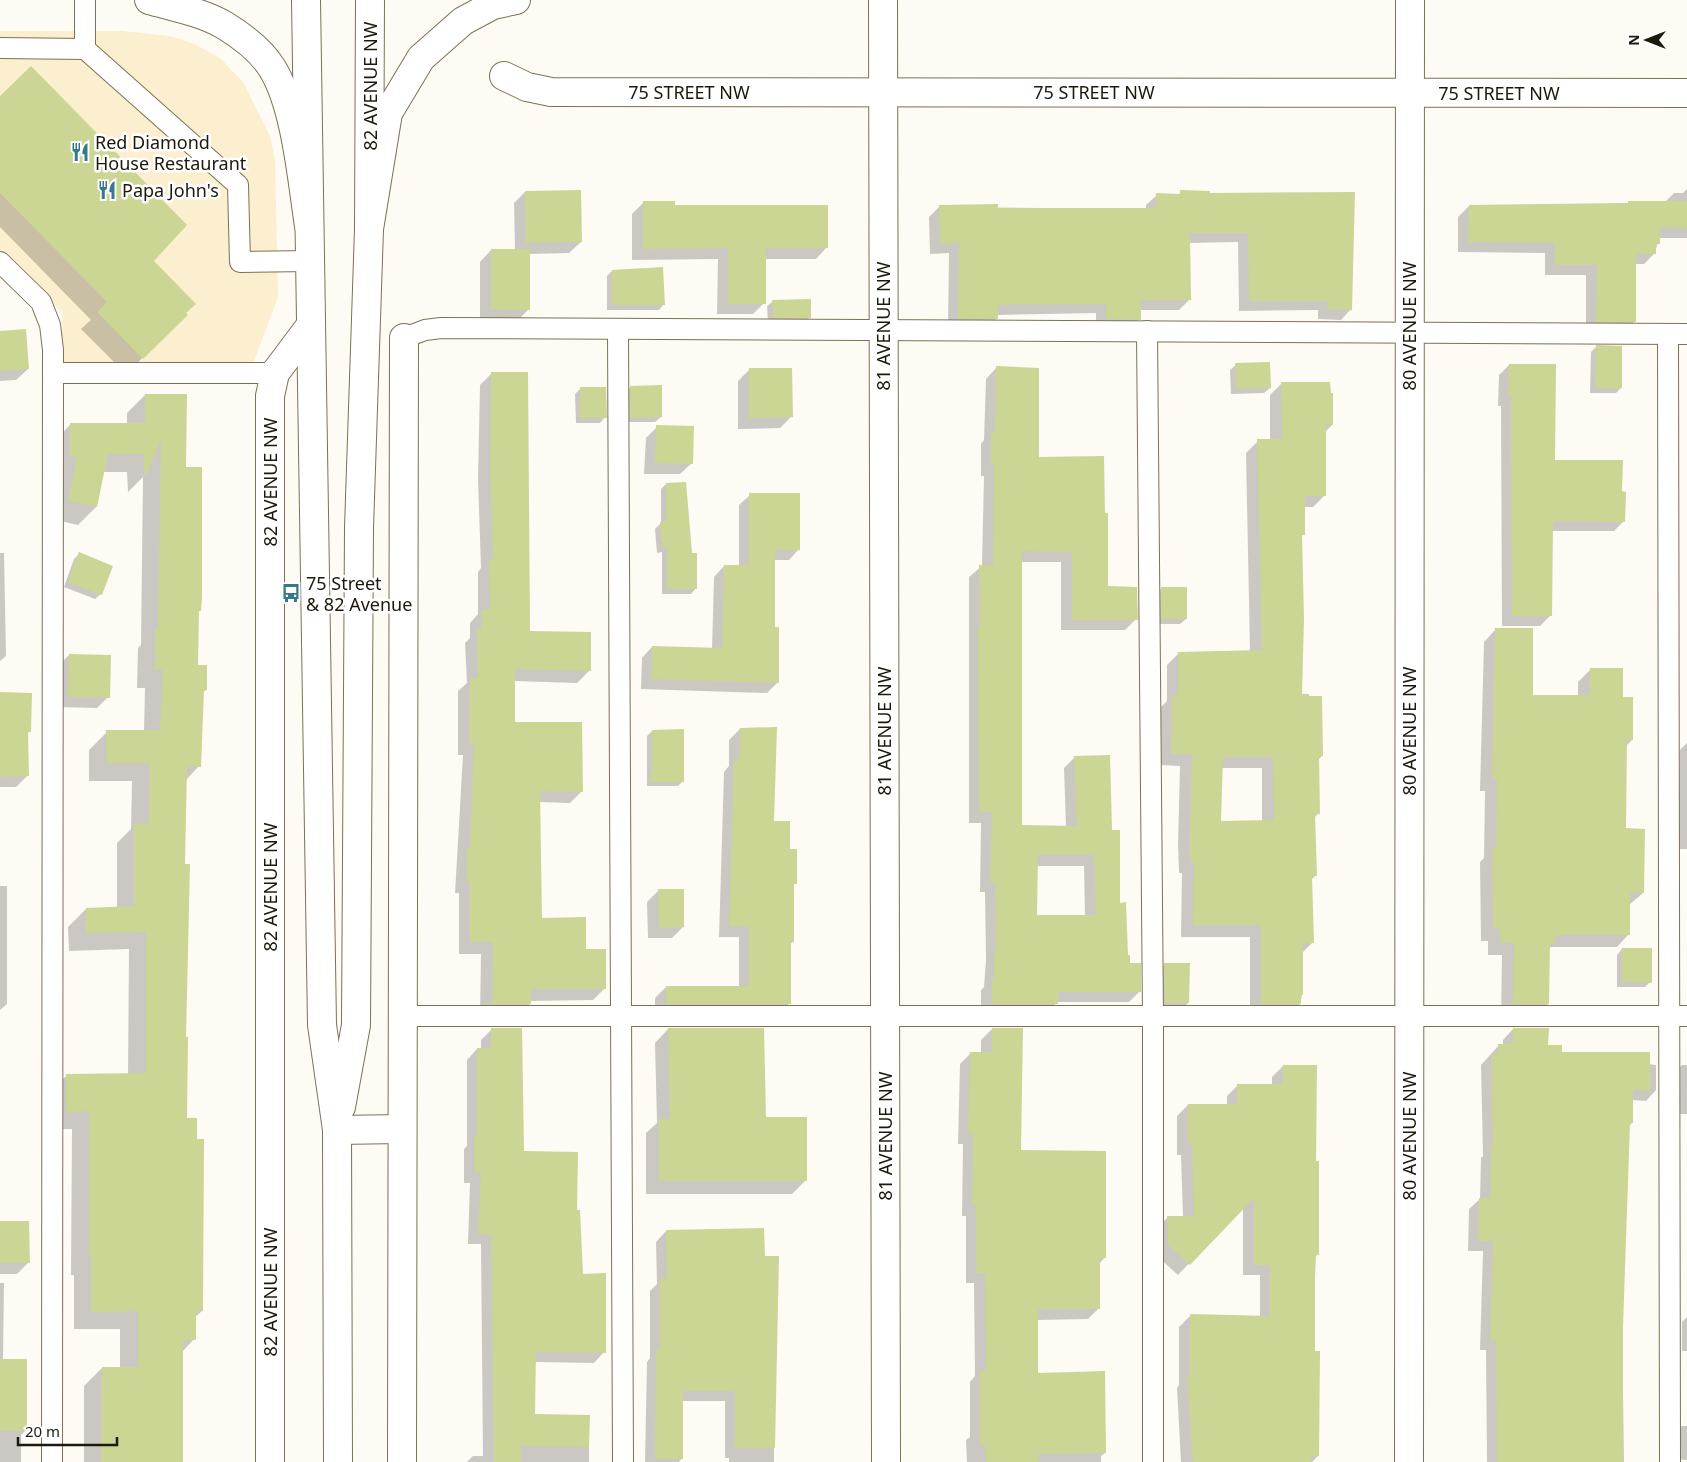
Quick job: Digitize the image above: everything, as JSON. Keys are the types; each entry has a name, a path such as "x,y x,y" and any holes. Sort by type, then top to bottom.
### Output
{"street":[{"path":"148,0 192,11 223,24 247,40 272,68 291,112 310,226"},
{"name":"82 AVENUE NW","path":"306,0 322,1025 337,1130 338,1462"},
{"name":"82 AVENUE NW","path":"337,1130 356,1025 359,528 369,229 370,0"},
{"path":"369,229 388,113 421,58 463,21 493,5 516,0"},
{"name":"81 AVENUE NW","path":"883,0 886,1462"},
{"name":"80 AVENUE NW","path":"1409,1462 1410,0"},
{"name":"75 STREET NW","path":"504,76 527,87 551,92 1687,93"},
{"name":"82 AVENUE NW","path":"270,1462 270,396 275,373 311,325"},
{"path":"402,1462 404,338"},
{"path":"337,1130 402,1129"}],"lane":[{"path":"85,0 85,49"},
{"path":"0,48 85,49 238,185 240,262 310,261"},
{"path":"0,262 41,302 48,314 53,350 52,1462"},
{"path":"404,338 425,330 441,328 1677,334 1679,1016 1670,1462"},
{"path":"618,330 623,1462"},
{"path":"1147,330 1153,1018 1153,1462"},
{"path":"53,373 275,373"},
{"path":"403,1016 622,1018 1679,1016"}],"shaded area":[{"path":"0,31 122,31 170,36 195,44 221,59 243,82 270,136 275,160 278,297 247,380 61,381 62,312 0,251"}],"building":[{"path":"31,66 187,225 154,261 196,304 186,313 188,315 143,359 97,312 107,302 0,193 0,96"},
{"path":"581,190 582,242 526,243 525,191"},
{"path":"1180,190 1210,191 1210,193 1355,192 1352,310 1327,309 1328,301 1249,301 1248,233 1190,233 1191,300 1141,300 1141,320 1106,319 1106,304 998,305 998,319 958,319 959,243 940,244 939,205 998,204 998,208 1156,208 1156,193 1180,194"},
{"path":"643,201 675,201 675,205 828,205 828,248 766,248 766,304 728,304 728,248 643,249"},
{"path":"1628,201 1687,201 1687,228 1660,227 1660,244 1656,244 1656,254 1636,254 1636,322 1596,322 1597,265 1555,265 1555,243 1468,242 1469,205 1628,203"},
{"path":"491,249 530,249 530,310 491,310"},
{"path":"663,267 665,305 612,305 612,270"},
{"path":"811,299 811,318 773,318 772,300"},
{"path":"26,329 29,369 0,371 0,331"},
{"path":"1596,345 1622,346 1622,388 1595,388"},
{"path":"1270,362 1271,388 1236,389 1235,363"},
{"path":"1509,364 1556,364 1555,460 1623,460 1622,491 1626,492 1625,522 1553,521 1552,616 1512,616 1511,396 1508,396"},
{"path":"996,366 1039,368 1039,457 1104,456 1105,513 1108,513 1108,586 1137,587 1138,620 1072,620 1072,552 1022,551 1022,825 1077,826 1074,756 1110,755 1112,830 1120,830 1120,903 1126,902 1130,963 1141,963 1141,992 1058,992 1058,1004 992,1004 994,950 996,950 995,882 990,882 992,812 979,812 978,628 980,628 979,565 993,565 994,465 991,465 991,432 995,432","holes":["1038,855 1094,855 1096,915 1037,915"]},
{"path":"749,368 792,368 793,417 749,418"},
{"path":"491,372 528,372 530,631 591,632 591,671 515,669 515,722 582,722 583,792 540,791 542,918 586,917 586,949 606,949 606,989 531,989 531,1004 492,1004 493,942 470,942 470,882 467,882 467,848 470,848 474,744 469,744 470,678 478,678 477,629 482,629 481,610 490,609 489,559 493,559 490,467"},
{"path":"1281,382 1330,382 1331,393 1333,393 1333,425 1326,425 1326,496 1305,496 1305,535 1302,535 1304,619 1302,694 1322,696 1323,756 1319,756 1320,814 1315,814 1317,876 1312,876 1314,943 1303,944 1303,995 1301,995 1301,1004 1261,1004 1261,925 1193,925 1194,862 1190,862 1192,754 1171,754 1172,695 1178,695 1178,652 1262,650 1257,439 1282,439","holes":["1223,757 1273,757 1274,820 1221,821"]},
{"path":"662,385 662,417 630,418 630,386"},
{"path":"580,387 606,387 607,418 580,418"},
{"path":"145,394 187,394 186,467 202,467 202,597 201,611 199,611 198,665 207,665 207,690 204,690 201,767 187,766 185,864 190,864 186,1037 188,1037 187,1118 197,1118 197,1139 204,1139 203,1311 196,1311 196,1340 183,1340 183,1462 101,1462 102,1367 138,1367 138,1311 91,1312 89,1111 66,1112 66,1074 146,1073 146,932 86,933 86,908 134,906 134,824 149,823 150,763 106,763 106,730 160,730 163,670 155,670 155,628 158,628 161,439 147,474 144,474 144,454 108,454 97,507 68,501 77,457 70,457 70,423 145,423"},
{"path":"656,425 694,426 693,464 655,463"},
{"path":"686,482 692,553 697,553 697,589 667,589 667,548 662,548 660,522 666,522 666,483"},
{"path":"749,493 800,493 800,550 775,550 775,627 779,627 779,683 651,679 652,646 722,648 724,565 749,565"},
{"path":"79,552 113,566 102,595 68,582"},
{"path":"1161,587 1187,587 1187,619 1161,619"},
{"path":"1495,628 1533,628 1533,695 1590,695 1590,668 1623,668 1623,697 1633,697 1633,740 1627,740 1626,828 1645,829 1644,893 1630,893 1630,935 1556,935 1556,943 1550,943 1549,1004 1513,1004 1514,943 1500,943 1500,929 1493,929 1492,848 1496,848 1497,779 1492,779"},
{"path":"69,654 111,655 110,698 68,697"},
{"path":"0,692 32,693 31,732 28,732 29,776 0,777"},
{"path":"777,727 774,821 790,821 790,849 797,849 797,884 794,884 794,942 791,942 791,1004 666,1004 666,986 749,986 749,926 729,927 734,759 740,760 740,728"},
{"path":"684,729 684,782 651,782 652,730"},
{"path":"658,889 684,889 684,927 659,928"},
{"path":"1622,948 1652,948 1652,983 1622,982"},
{"path":"1164,963 1190,963 1189,1003 1165,1003"},
{"path":"491,1028 522,1028 524,1151 578,1152 577,1210 580,1210 583,1274 606,1273 606,1353 536,1352 535,1414 590,1415 589,1447 521,1446 521,1462 494,1462 491,1234 478,1234 481,1173 474,1173 474,1137 477,1137 477,1048 491,1048"},
{"path":"668,1028 764,1028 766,1117 807,1117 807,1181 659,1181 659,1119 670,1119"},
{"path":"992,1028 1023,1028 1021,1150 1106,1151 1106,1258 1100,1258 1100,1309 1038,1309 1038,1373 1105,1371 1106,1453 1038,1454 1039,1462 986,1462 985,1445 980,1445 980,1370 986,1370 985,1273 976,1273 976,1206 972,1205 973,1134 968,1134 970,1052 992,1052"},
{"path":"1513,1028 1549,1028 1548,1045 1562,1045 1562,1052 1650,1052 1650,1091 1633,1090 1633,1123 1630,1123 1623,1327 1623,1462 1497,1462 1496,1341 1490,1340 1493,1241 1478,1241 1479,1198 1490,1198 1491,1147 1493,1147 1491,1054 1498,1054 1498,1044 1513,1044"},
{"path":"1283,1065 1317,1065 1316,1161 1319,1161 1319,1255 1316,1255 1315,1278 1315,1351 1320,1351 1319,1456 1311,1456 1311,1462 1193,1462 1187,1375 1190,1375 1190,1314 1270,1316 1270,1265 1254,1265 1254,1198 1190,1265 1168,1245 1167,1216 1194,1216 1192,1144 1188,1144 1188,1104 1237,1104 1237,1084 1282,1084"},
{"path":"0,1221 29,1221 30,1263 0,1263"},
{"path":"764,1228 765,1256 779,1256 775,1448 735,1448 735,1391 683,1391 683,1459 655,1459 656,1350 660,1350 660,1279 667,1279 666,1230"},
{"path":"0,1359 27,1359 27,1431 0,1431"}],"place":[{"name":"Red Diamond House Restaurant","path":"80,152"},
{"name":"Papa John's","path":"107,190"},
{"name":"75 Street & 82 Avenue","path":"291,593"}]}
